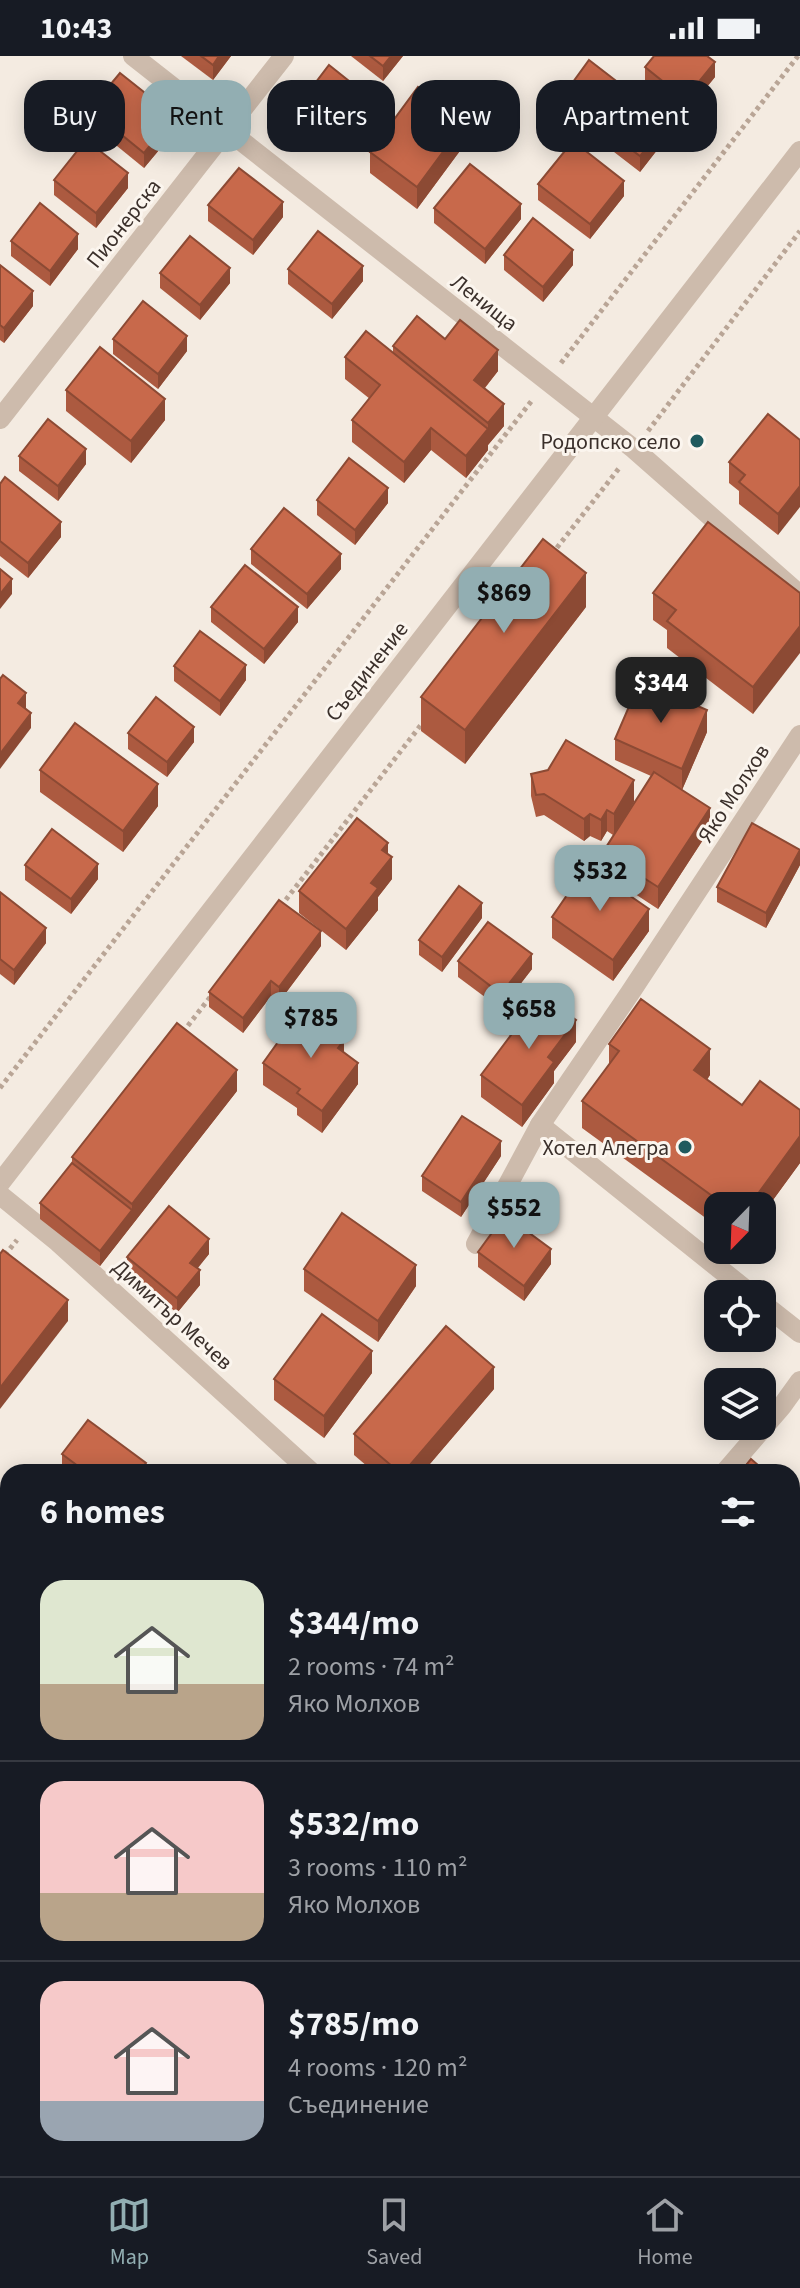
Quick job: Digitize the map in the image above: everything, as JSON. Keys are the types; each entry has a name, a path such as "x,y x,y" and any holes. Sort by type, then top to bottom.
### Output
{"street":[{"name":"Ленища","path":"133,56 164,80"},
{"name":"Пионерска","path":"251,98 284,56"},
{"name":"Ленища","path":"251,148 634,449 800,595"},
{"name":"Съединение","path":"0,1183 800,151"},
{"name":"Пионерска","path":"0,419 209,152"},
{"name":"Яко Молхов","path":"476,1244 540,1125 800,735"},
{"path":"540,1125 734,1280"},
{"name":"Димитър Мечев","path":"0,1195 58,1242 302,1464"},
{"path":"776,1314 800,1333"},
{"path":"732,1464 800,1381"}],"path":[{"path":"0,1088 798,56"},
{"path":"547,561 800,231"},
{"path":"278,910 432,711"},
{"path":"182,1034 220,985"},
{"path":"0,1261 32,1221"}],"building":[{"path":"201,56 219,56 213,65"},
{"path":"370,56 391,56 383,66"},
{"path":"654,56 707,56 715,62 700,80 661,80 645,67"},
{"path":"589,60 615,80 574,80"},
{"path":"329,65 348,80 318,80"},
{"path":"120,73 141,90 141,151 125,138 125,80 114,80"},
{"path":"411,96 411,152 443,152 417,187 370,152 395,152 395,118"},
{"path":"76,152 101,152 128,173 96,213 54,180"},
{"path":"564,152 587,152 624,181 590,224 538,184"},
{"path":"470,164 521,204 485,249 434,208"},
{"path":"239,168 283,202 253,240 208,205"},
{"path":"40,203 78,234 50,271 11,241"},
{"path":"533,218 573,250 543,287 504,255"},
{"path":"318,231 363,266 332,304 288,269"},
{"path":"190,236 230,268 200,305 160,273"},
{"path":"0,265 33,291 4,328 0,325"},
{"path":"143,301 187,336 158,374 113,339"},
{"path":"417,316 445,339 460,320 498,350 474,380 504,404 488,423 393,346"},
{"path":"366,331 488,429 466,456 431,428 404,462 352,420 380,385 345,357"},
{"path":"100,347 165,399 131,441 66,390"},
{"path":"768,414 800,440 800,486 778,514 739,482 745,475 729,462"},
{"path":"48,419 86,449 58,486 19,456"},
{"path":"349,458 388,488 355,530 317,500"},
{"path":"5,477 61,522 28,563 0,541 0,484"},
{"path":"284,508 341,554 307,594 251,549"},
{"path":"708,522 800,593 800,626 753,687 667,621 676,610 653,593"},
{"path":"543,539 586,573 465,730 421,697"},
{"path":"245,565 298,607 264,649 211,607"},
{"path":"0,569 12,579 0,594"},
{"path":"200,631 246,665 220,701 174,666"},
{"path":"3,675 26,693 18,703 31,713 0,754 0,679"},
{"path":"640,681 707,710 682,769 615,739"},
{"path":"156,697 194,727 167,762 128,733"},
{"path":"75,723 158,784 123,831 40,770"},
{"path":"566,740 634,780 614,814 607,810 601,820 590,814 584,819 544,794 536,795 531,774 548,770"},
{"path":"654,772 710,808 658,887 603,852"},
{"path":"357,818 388,843 382,850 392,857 371,883 378,888 346,929 299,891"},
{"path":"752,823 800,850 766,913 717,887"},
{"path":"52,829 98,864 71,899 25,865"},
{"path":"587,866 649,909 613,960 552,917"},
{"path":"459,886 482,903 442,957 419,940"},
{"path":"0,892 46,928 14,970 0,959"},
{"path":"279,900 321,931 279,987 271,981 243,1018 209,992"},
{"path":"488,922 532,954 501,994 458,961"},
{"path":"541,995 576,1020 548,1057 554,1062 522,1105 481,1075"},
{"path":"641,999 710,1049 694,1070 742,1105 760,1081 800,1110 800,1136 759,1192 707,1192 582,1101 619,1051 609,1044"},
{"path":"301,1010 344,1040 338,1048 358,1063 322,1111 297,1093 300,1089 263,1063"},
{"path":"177,1023 237,1070 132,1204 72,1157"},
{"path":"462,1116 501,1141 461,1202 422,1176"},
{"path":"72,1163 132,1210 100,1251 40,1203"},
{"path":"169,1206 209,1239 190,1263 200,1270 177,1298 127,1257"},
{"path":"342,1213 416,1265 378,1321 304,1269"},
{"path":"505,1215 551,1249 524,1286 478,1252"},
{"path":"3,1250 68,1300 0,1388 0,1254"},
{"path":"322,1314 372,1351 324,1416 274,1379"},
{"path":"446,1326 494,1367 411,1464 390,1464 354,1434"},
{"path":"88,1420 146,1463 75,1464 62,1454"}],"place":[{"name":"Родопско село","path":"697,441"},
{"name":"Хотел Алегра","path":"685,1147"}]}
